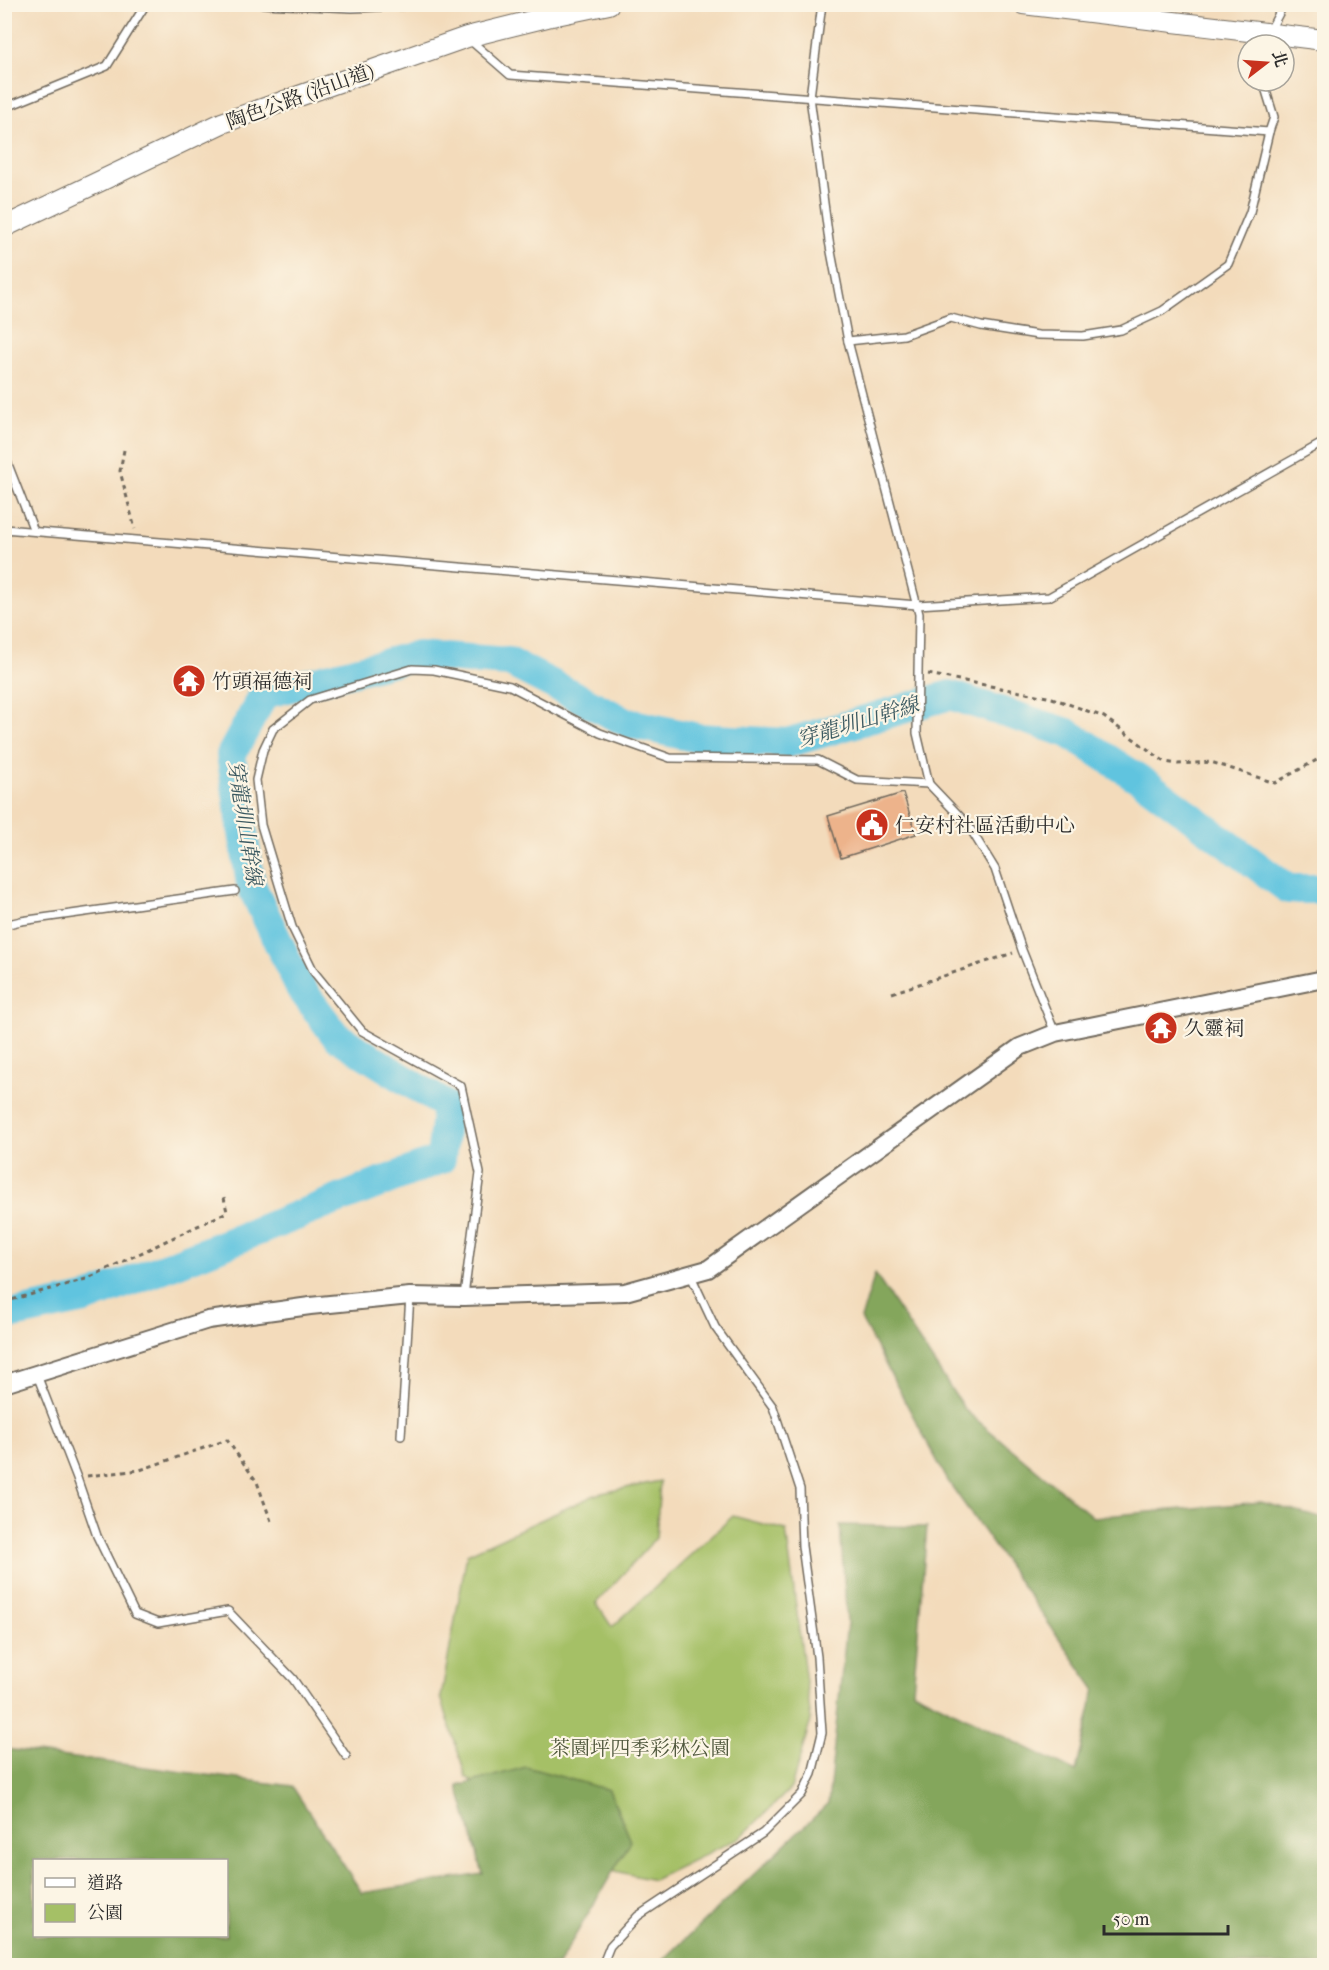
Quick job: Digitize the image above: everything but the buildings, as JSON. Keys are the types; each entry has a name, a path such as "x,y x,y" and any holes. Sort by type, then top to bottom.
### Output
{"main road":[{"name":"陶色公路 (沿山道)","path":"4,227 222,123 540,11 609,4"},
{"path":"1023,4 1236,36"},
{"path":"1296,40 1324,40"}],"street":[{"path":"4,1383 208,1320 310,1306 410,1296 464,1297 625,1292 708,1269 1020,1047 1055,1033 1324,979"}],"lane":[{"path":"4,108 106,66 146,4"},
{"path":"263,4 352,8 458,4"},
{"path":"822,4 810,97 829,241 848,340 919,614 917,733 929,784 968,825 995,869 1022,950 1055,1033"},
{"path":"1270,33 1284,4"},
{"path":"467,37 510,75 1269,132"},
{"path":"848,340 904,335 951,318 981,326 1038,334 1083,336 1121,330 1162,311 1228,264 1250,212 1274,117 1267,93"},
{"path":"4,529 917,605 1049,597 1324,442"},
{"path":"4,454 34,531"},
{"path":"464,1297 480,1173 461,1086 362,1030 314,972 292,927 261,825 256,780 263,750 273,729 310,700 412,669 434,670 510,686 600,733 670,758 818,760 857,780 929,784"},
{"path":"4,926 21,921 235,891"},
{"path":"602,1965 610,1946 638,1916 763,1833 802,1794 812,1774 822,1733 817,1657 802,1546 800,1489 773,1407 715,1327 689,1273"},
{"path":"401,1436 410,1296"},
{"path":"36,1373 97,1536 135,1614 158,1623 228,1611 293,1679 346,1756"}],"path":[{"path":"124,450 120,471 139,542"},
{"path":"917,672 1052,698 1104,717 1165,762 1178,764 1211,762 1275,783 1324,756"},
{"path":"892,993 1022,950"},
{"path":"4,1302 86,1279 226,1212 224,1193"},
{"path":"77,1478 140,1470 227,1440 257,1482 272,1524"}],"green space":[{"path":"875,1274 965,1410 1093,1517 1261,1502 1324,1519 1324,1965 658,1965 828,1804 847,1622 840,1525 927,1527 913,1691 1076,1772 1095,1689 948,1481 861,1319"},
{"name":"茶園坪四季彩林公園","path":"660,1481 656,1538 596,1603 612,1627 733,1516 786,1530 811,1720 791,1788 741,1837 653,1880 591,1865 466,1777 441,1697 467,1554 597,1494"},
{"path":"5,1749 292,1786 362,1893 483,1874 458,1786 526,1767 609,1790 631,1841 558,1965 5,1965"}],"waterway":[{"name":"穿龍圳山幹線","path":"4,1316 85,1299 441,1159 447,1106 336,1036 299,986 251,885 231,755 264,694 418,655 509,662 628,723 698,738 787,743 950,695 1068,733 1150,786 1288,889 1324,889"}],"place":[{"name":"竹頭福德祠","path":"189,681"},
{"name":"仁安村社區活動中心","path":"872,825"},
{"name":"久靈祠","path":"1161,1028"}]}
